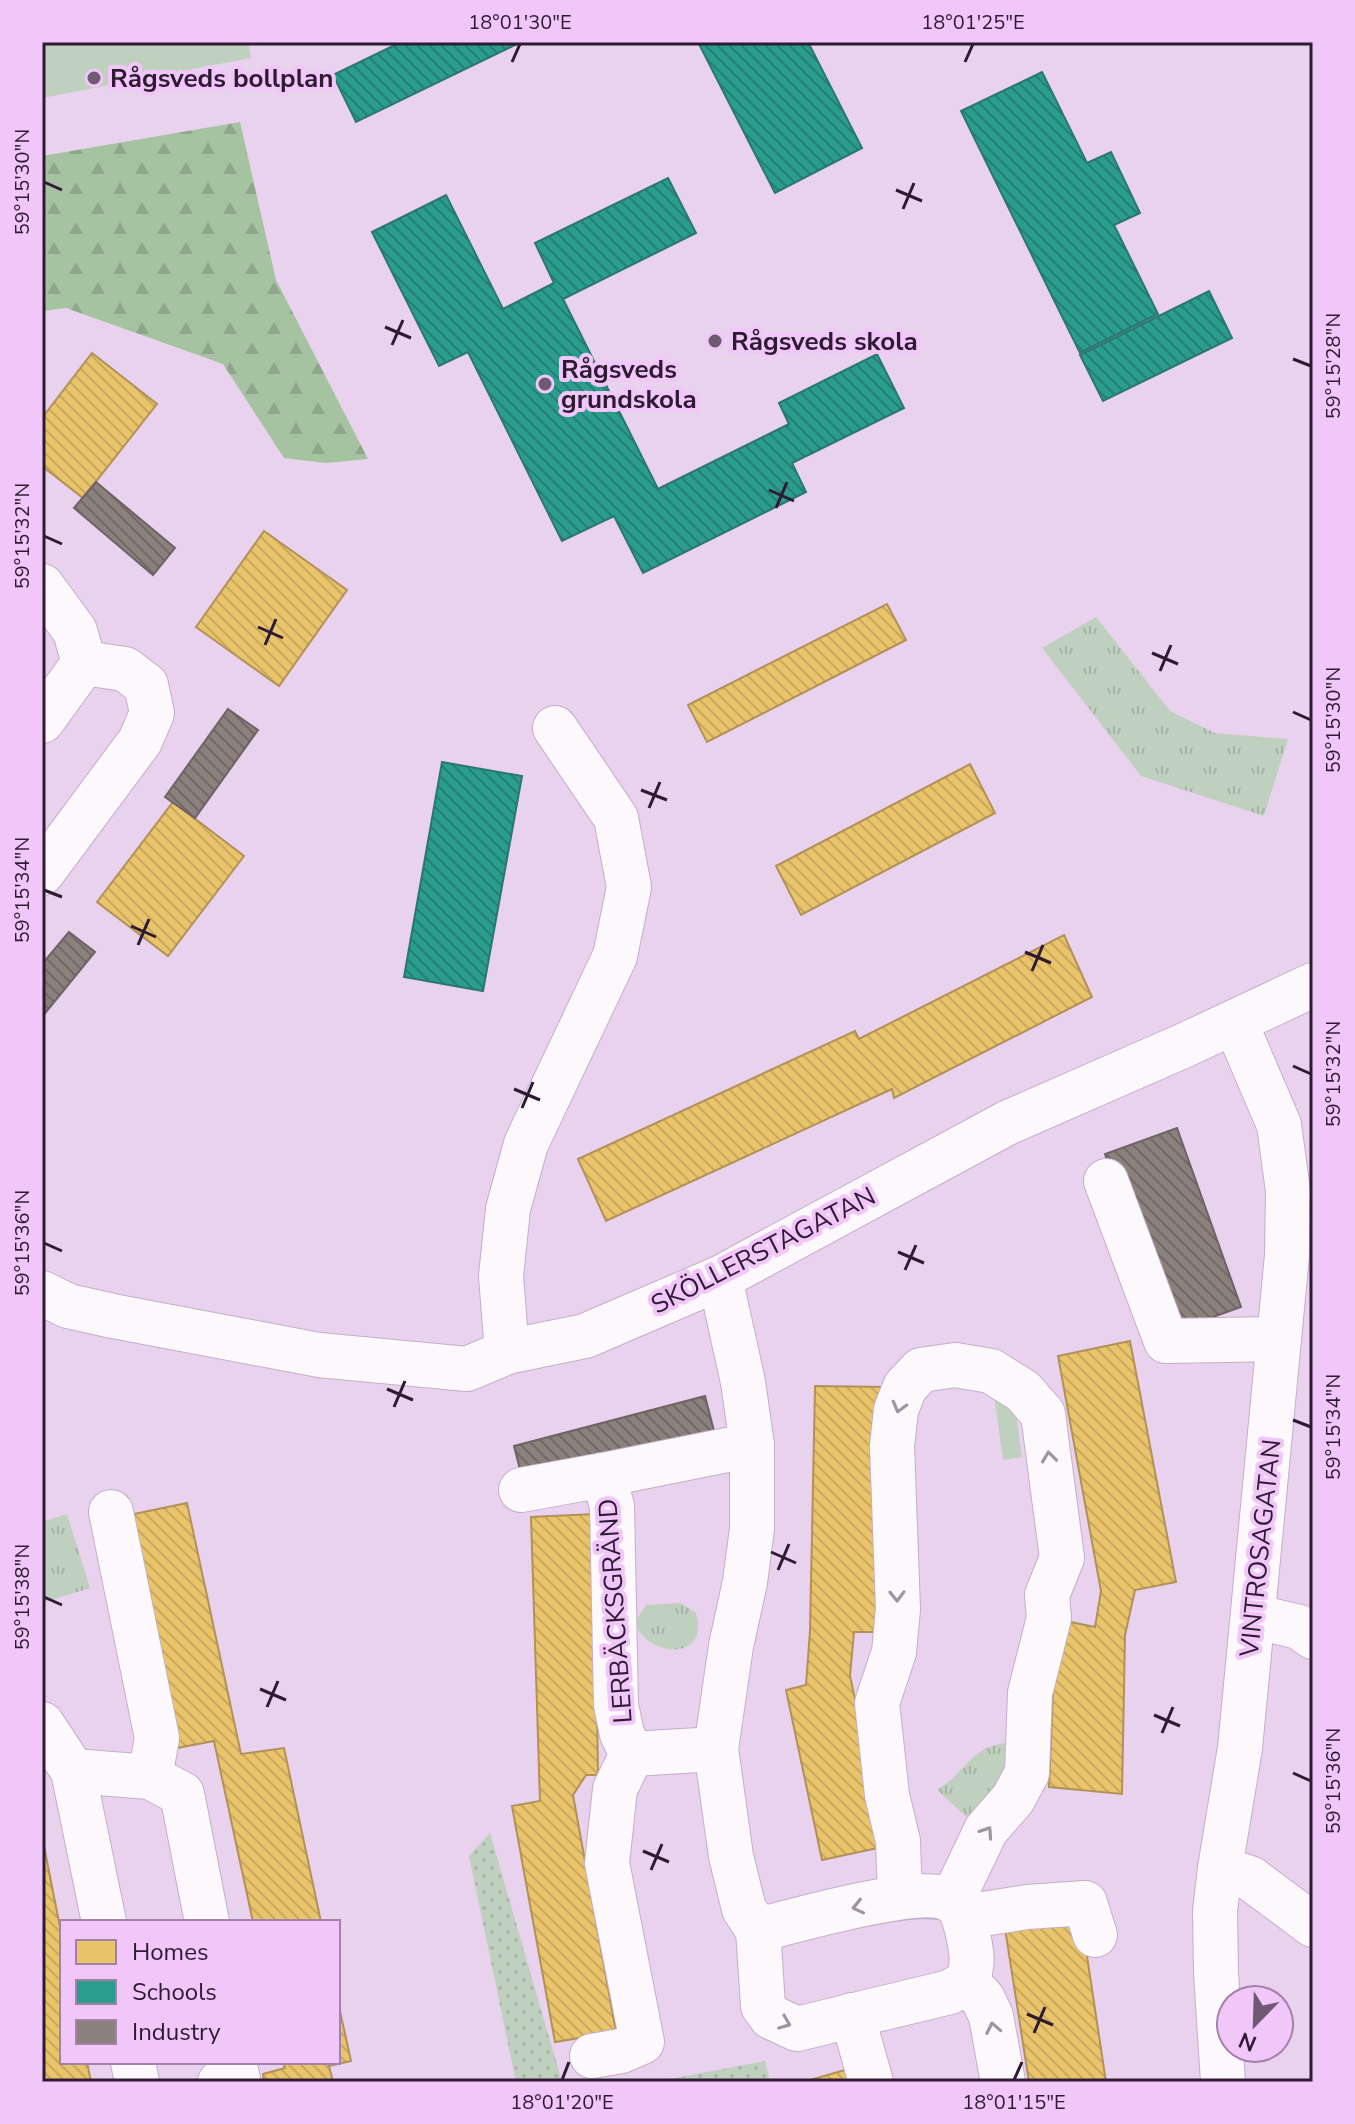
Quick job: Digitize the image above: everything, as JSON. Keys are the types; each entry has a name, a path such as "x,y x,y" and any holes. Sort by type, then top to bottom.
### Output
{"street":[{"path":"42,586 75,631 84,663"},
{"path":"42,721 84,663"},
{"path":"42,873 140,741 152,713 146,685 125,669 84,663"},
{"path":"507,1352 501,1276 508,1209 526,1144 615,956 629,887 616,818 555,728"},
{"name":"SKÖLLERSTAGATAN","path":"42,1293 68,1306 98,1313 319,1355 467,1369 507,1352 585,1336 720,1278 1007,1123 1313,985"},
{"name":"VINTROSAGATAN","path":"1223,2082 1215,1911 1240,1748 1287,1255 1300,1186 1279,1125 1235,1022"},
{"path":"1106,1181 1166,1341 1279,1339"},
{"path":"720,1278 743,1382 752,1445 752,1529 716,1749 731,1856 744,1909 758,1930 763,2006 771,2017 797,2029 950,1992 967,1982 973,1962 958,1909 986,1830 1013,1799 1027,1773 1030,1693 1049,1618 1047,1595 1062,1558 1043,1414 1023,1391 991,1371 955,1365 921,1370 905,1387 896,1410 892,1446 898,1609 894,1652 877,1703 887,1795 898,1841 900,1897"},
{"name":"LERBÄCKSGRÄND","path":"632,1754 622,1734 616,1705 612,1506 603,1475 752,1445"},
{"path":"521,1490 603,1475"},
{"path":"111,1512 157,1738 150,1777"},
{"path":"1253,1616 1299,1627 1313,1637"},
{"path":"42,1724 73,1771 104,1920"},
{"name":"LERBÄCKSGRÄND","path":"632,1754 716,1749"},
{"name":"LERBÄCKSGRÄND","path":"592,2056 621,2051 642,2042 607,1863 615,1789 632,1754"},
{"path":"73,1771 150,1777 182,1794 207,1920"},
{"path":"1220,1868 1250,1878 1313,1925"},
{"path":"758,1930 900,1897 932,1897 958,1909 1085,1903 1095,1935"},
{"path":"967,1982 983,1999 991,2016 1003,2082"},
{"path":"852,2015 871,2082"}],"green space":[{"name":"Rågsveds bollplan","path":"42,42 248,42 251,58 42,98"},
{"path":"240,122 276,280 368,459 326,463 284,458 223,364 66,308 42,311 42,156"},
{"path":"1096,617 1170,711 1215,733 1288,739 1264,816 1141,776 1042,648"},
{"path":"1013,1392 1022,1457 1003,1460 994,1394"},
{"path":"67,1514 90,1588 42,1603 42,1522"},
{"path":"681,1603 696,1613 698,1629 694,1640 686,1647 663,1648 641,1634 635,1622 646,1605"},
{"path":"1014,1742 1010,1767 971,1821 937,1790 978,1753 999,1744"},
{"path":"490,1833 562,2082 516,2082 469,1856"},
{"path":"765,2061 770,2082 654,2082"}],"building: Homes":[{"path":"92,353 157,404 83,498 42,466 42,418"},
{"path":"264,531 347,590 279,686 196,627"},
{"path":"887,604 906,640 707,742 688,705"},
{"path":"970,764 995,813 801,915 776,866"},
{"path":"173,802 244,856 168,956 97,902"},
{"path":"1064,935 1092,997 894,1098 892,1089 606,1221 578,1159 855,1031 859,1039"},
{"path":"1130,1341 1176,1582 1135,1590 1125,1635 1122,1794 1049,1787 1056,1619 1095,1627 1101,1591 1058,1356"},
{"path":"815,1386 888,1387 884,1632 854,1632 850,1676 887,1846 822,1860 786,1690 806,1685"},
{"path":"187,1503 241,1754 284,1748 321,1920 253,1920 214,1741 177,1748 129,1515"},
{"path":"594,1514 598,1775 586,1775 573,1795 616,2032 555,2042 512,1806 540,1801 531,1517"},
{"path":"42,1836 60,1927 60,2064 87,2064 91,2082 42,2082"},
{"path":"1080,1910 1106,2082 1029,2082 1004,1922"},
{"path":"340,2011 351,2061 340,2064"},
{"path":"284,2064 338,2064 329,2066 333,2082 264,2082 263,2074 285,2068"},
{"path":"859,2066 864,2082 803,2082"}],"building: Schools":[{"path":"401,42 521,42 356,122 333,75"},
{"path":"698,42 808,42 862,148 775,193"},
{"path":"1042,72 1087,163 1111,152 1140,213 1114,225 1158,314 1080,353 961,111"},
{"name":"Rågsveds grundskola","path":"668,178 696,233 563,299 658,489 789,424 779,403 877,354 904,408 792,463 806,492 643,573 614,516 562,541 468,352 439,366 372,232 446,195 503,309 554,283 535,243"},
{"path":"1209,291 1232,338 1103,401 1080,355"},
{"path":"442,762 522,776 483,991 404,977"}],"building: Industry":[{"path":"96,482 175,548 153,575 74,508"},
{"path":"228,709 258,730 195,818 165,797"},
{"path":"69,932 95,952 42,1017 42,964"},
{"path":"1177,1128 1241,1307 1169,1333 1105,1154"},
{"path":"705,1396 714,1431 523,1481 514,1446"}],"place":[{"name":"Rågsveds bollplan","path":"94,78"},
{"name":"Rågsveds skola","path":"715,341"},
{"name":"Rågsveds grundskola","path":"545,384"}]}
